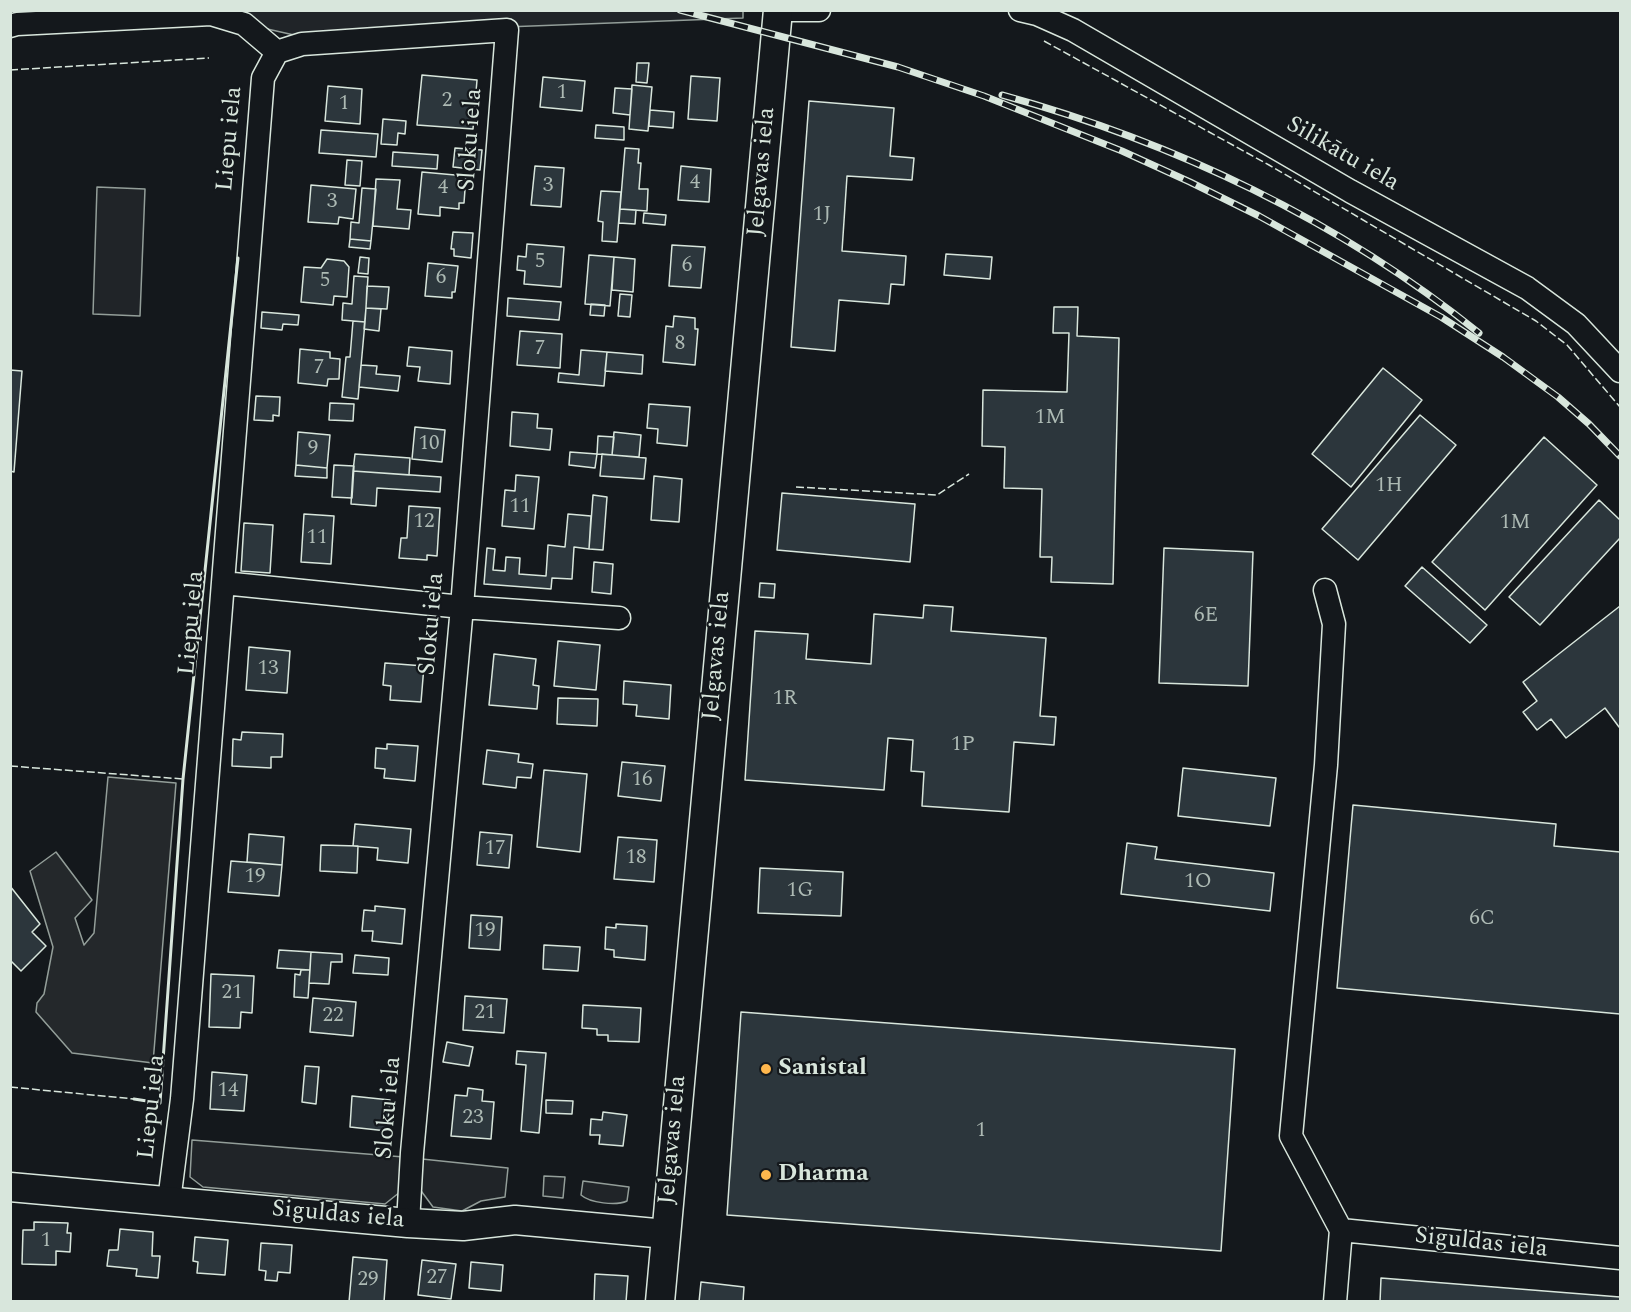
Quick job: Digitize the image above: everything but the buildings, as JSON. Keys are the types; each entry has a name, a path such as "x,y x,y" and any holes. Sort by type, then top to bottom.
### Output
{"street":[{"name":"Jelgavas iela","path":"660,1302 778,10"},
{"path":"788,10 819,10"},
{"name":"Silikātu iela","path":"1020,10 1037,14 1073,30 1339,185 1527,288 1576,324 1620,371"},
{"path":"10,26 211,14 244,24 277,52"},
{"name":"Sloku iela","path":"277,52 302,44 507,30 462,607 412,1153 408,1223"},
{"name":"Liepu iela","path":"169,1202 182,1099 263,78 277,52"},
{"path":"223,583 462,607 619,618"},
{"path":"1325,590 1334,624 1326,765 1291,1136 1341,1230 1335,1302"},
{"name":"Siguldas iela","path":"10,1187 408,1223 462,1226 515,1220 666,1234"},
{"name":"Siguldas iela","path":"1341,1230 1620,1258"}],"shaded area":[{"path":"223,11 743,11 743,18 294,35 263,28"},
{"path":"97,187 145,189 140,316 93,314"},
{"path":"108,777 176,783 153,1063 72,1053 36,1012 37,1003 44,994 53,947 30,871 56,852 92,900 75,918 84,945 94,933"},
{"path":"192,1140 404,1157 400,1192 385,1204 203,1187 190,1177"},
{"path":"422,1159 508,1168 505,1197 481,1201 462,1211 433,1207 419,1188"},
{"path":"544,1176 565,1177 563,1198 543,1196"},
{"path":"583,1181 629,1187 627,1201 610,1203 585,1198 581,1195"}],"railway":[{"path":"680,10 898,67 984,96 1122,151 1190,182 1259,216 1441,317 1503,357 1558,397 1589,424 1620,456"},
{"path":"1002,95 1130,136 1192,161 1253,190 1370,255 1479,333"}],"fence":[{"path":"1044,41 1269,165 1536,321 1567,345 1620,407"},
{"path":"10,70 209,58"},
{"path":"796,487 937,495 969,474"},
{"path":"10,766 183,779"},
{"path":"10,1087 134,1099"}],"wall":[{"path":"134,1099 160,1103 183,779 238,258"}],"place":[{"name":"Sanistal","path":"766,1069"},
{"name":"Dharma","path":"766,1175"}]}
